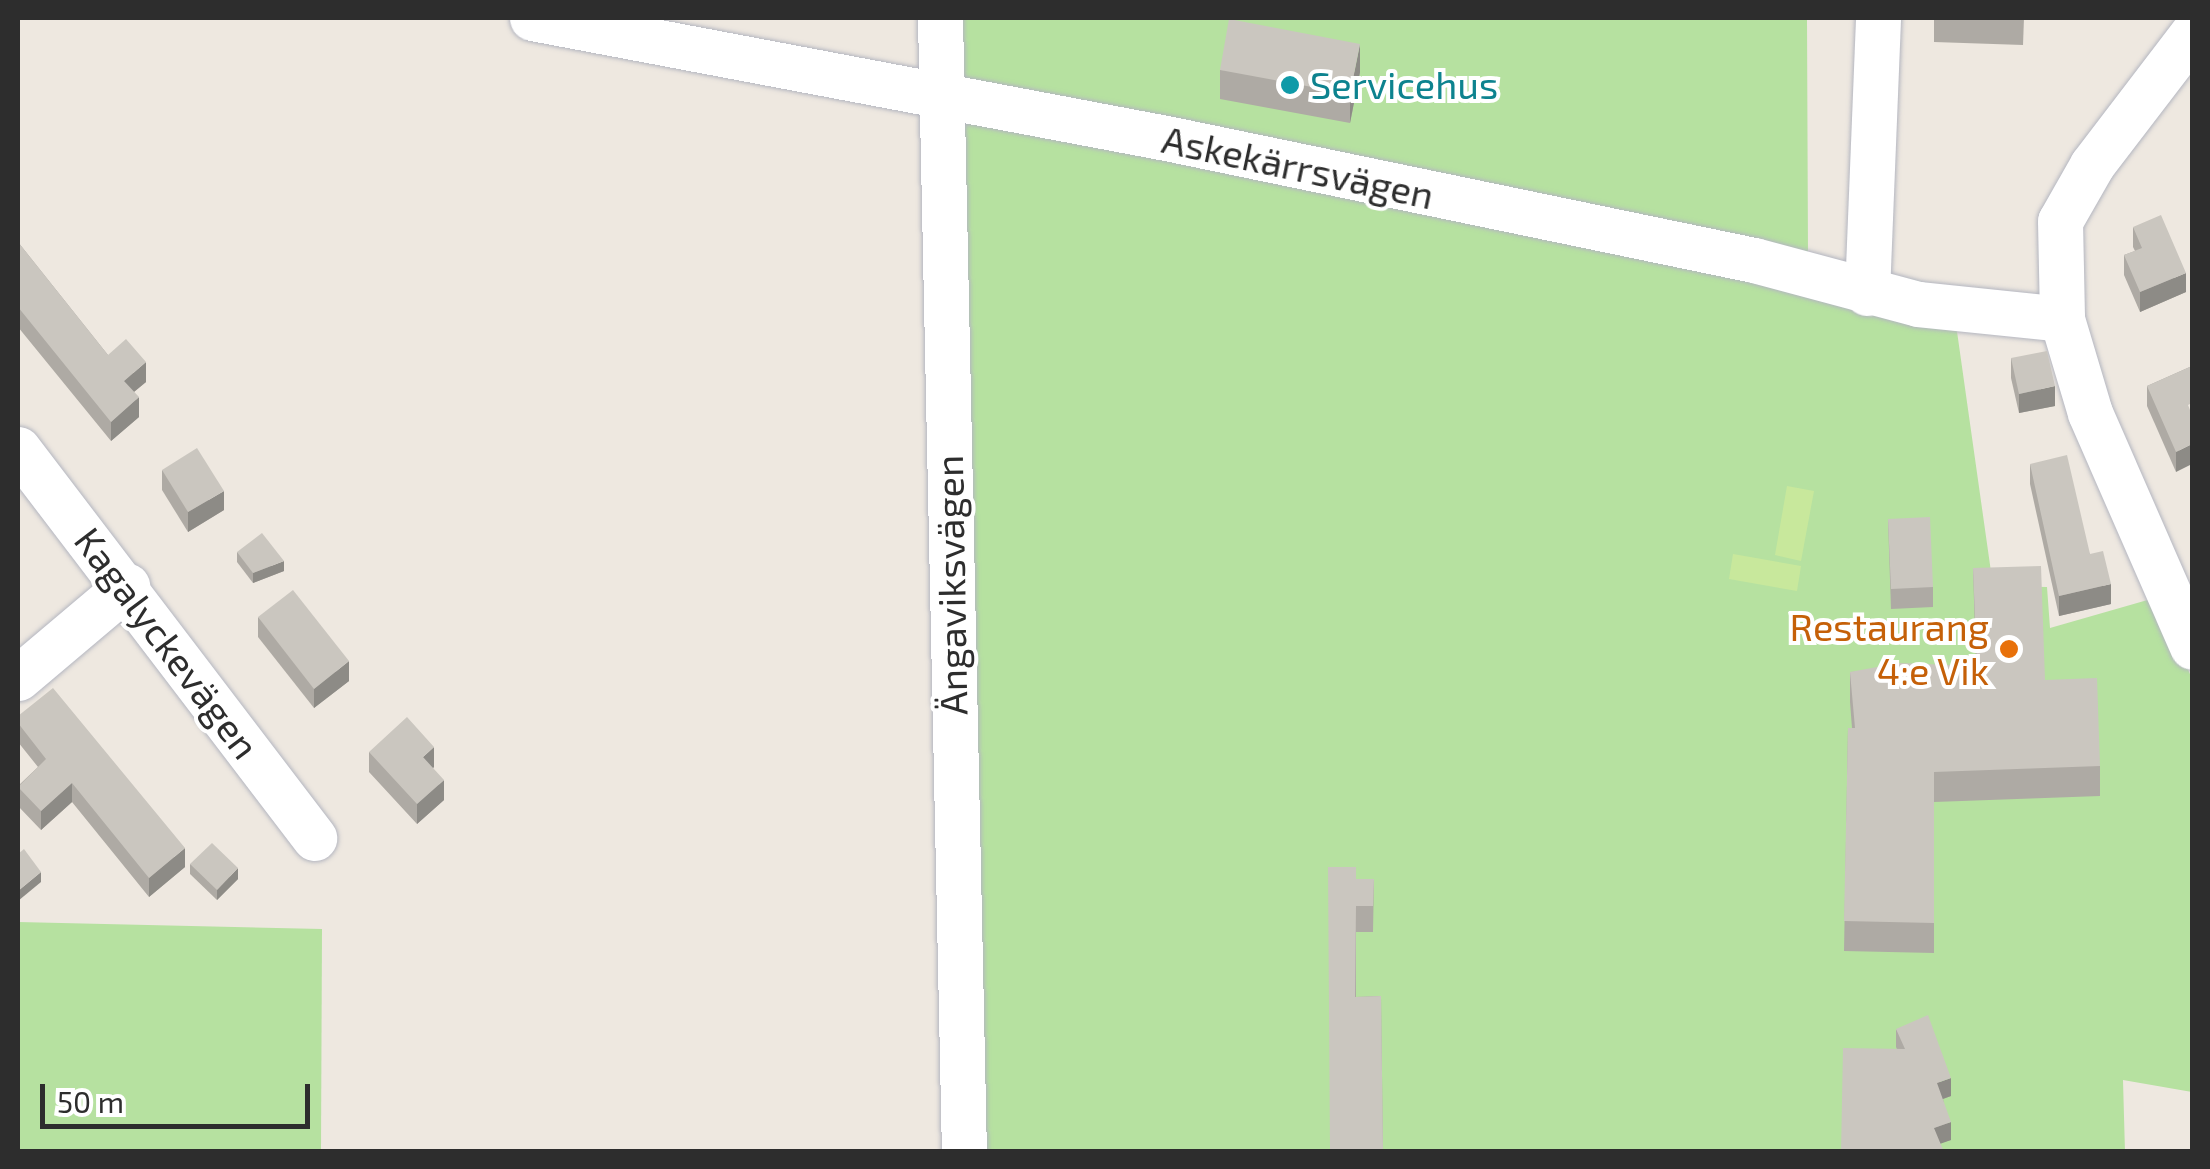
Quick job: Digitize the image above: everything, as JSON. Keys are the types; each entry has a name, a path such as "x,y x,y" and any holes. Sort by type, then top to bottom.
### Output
{"street":[{"name":"Askekärrsvägen","path":"532,18 1754,260 1867,294 2062,319"},
{"name":"Ängaviksvägen","path":"940,18 964,1152"},
{"path":"1867,294 1878,18"},
{"path":"2192,34 2092,165 2060,220 2062,319 2090,413 2192,647"},
{"name":"Kagalyckevägen","path":"18,449 127,586 314,838"},
{"path":"18,678 127,586"}],"green space":[{"path":"960,18 1807,18 1808,254 1951,289 1993,586 2047,587 2050,628 2158,597 2192,679 2192,1092 2123,1080 2125,1152 983,1151"},
{"path":"1787,486 1814,491 1801,561 1775,555"},
{"path":"1733,554 1801,566 1797,591 1729,579"},
{"path":"18,922 322,929 321,1151 18,1151"}],"building":[{"path":"1229,19 1360,44 1350,94 1220,70"},
{"path":"2161,215 2186,273 2140,292 2124,255 2142,248 2133,227"},
{"path":"18,242 108,355 126,339 146,362 124,381 139,397 111,422 18,307"},
{"path":"2047,351 2055,386 2019,394 2011,358"},
{"path":"2192,366 2192,403 2188,405 2192,444 2176,452 2147,386"},
{"path":"197,448 224,491 188,512 162,470"},
{"path":"2067,455 2090,554 2103,551 2111,584 2059,596 2030,464"},
{"path":"1930,517 1933,587 1891,589 1888,519"},
{"path":"262,533 284,561 253,573 237,552"},
{"path":"2041,566 2045,680 2097,678 2100,766 1934,772 1934,923 1844,921 1848,728 1855,728 1850,672 1899,663 1977,666 1973,568"},
{"path":"293,590 349,661 314,689 258,617"},
{"path":"53,688 185,848 149,878 72,783 41,811 18,787 46,759 18,723 18,716"},
{"path":"407,717 434,747 423,757 444,780 417,804 369,752"},
{"path":"212,843 238,868 217,890 190,864"},
{"path":"24,849 41,872 18,891 18,854"},
{"path":"1328,867 1356,867 1356,879 1374,879 1373,906 1356,906 1355,997 1381,996 1383,1150 1330,1151"},
{"path":"1928,1015 1951,1078 1937,1083 1951,1122 1934,1128 1944,1152 1841,1152 1843,1048 1905,1049 1896,1029"}],"place":[{"name":"Servicehus","path":"1290,85"},
{"name":"Restaurang 4:e Vik","path":"2009,649"}]}
